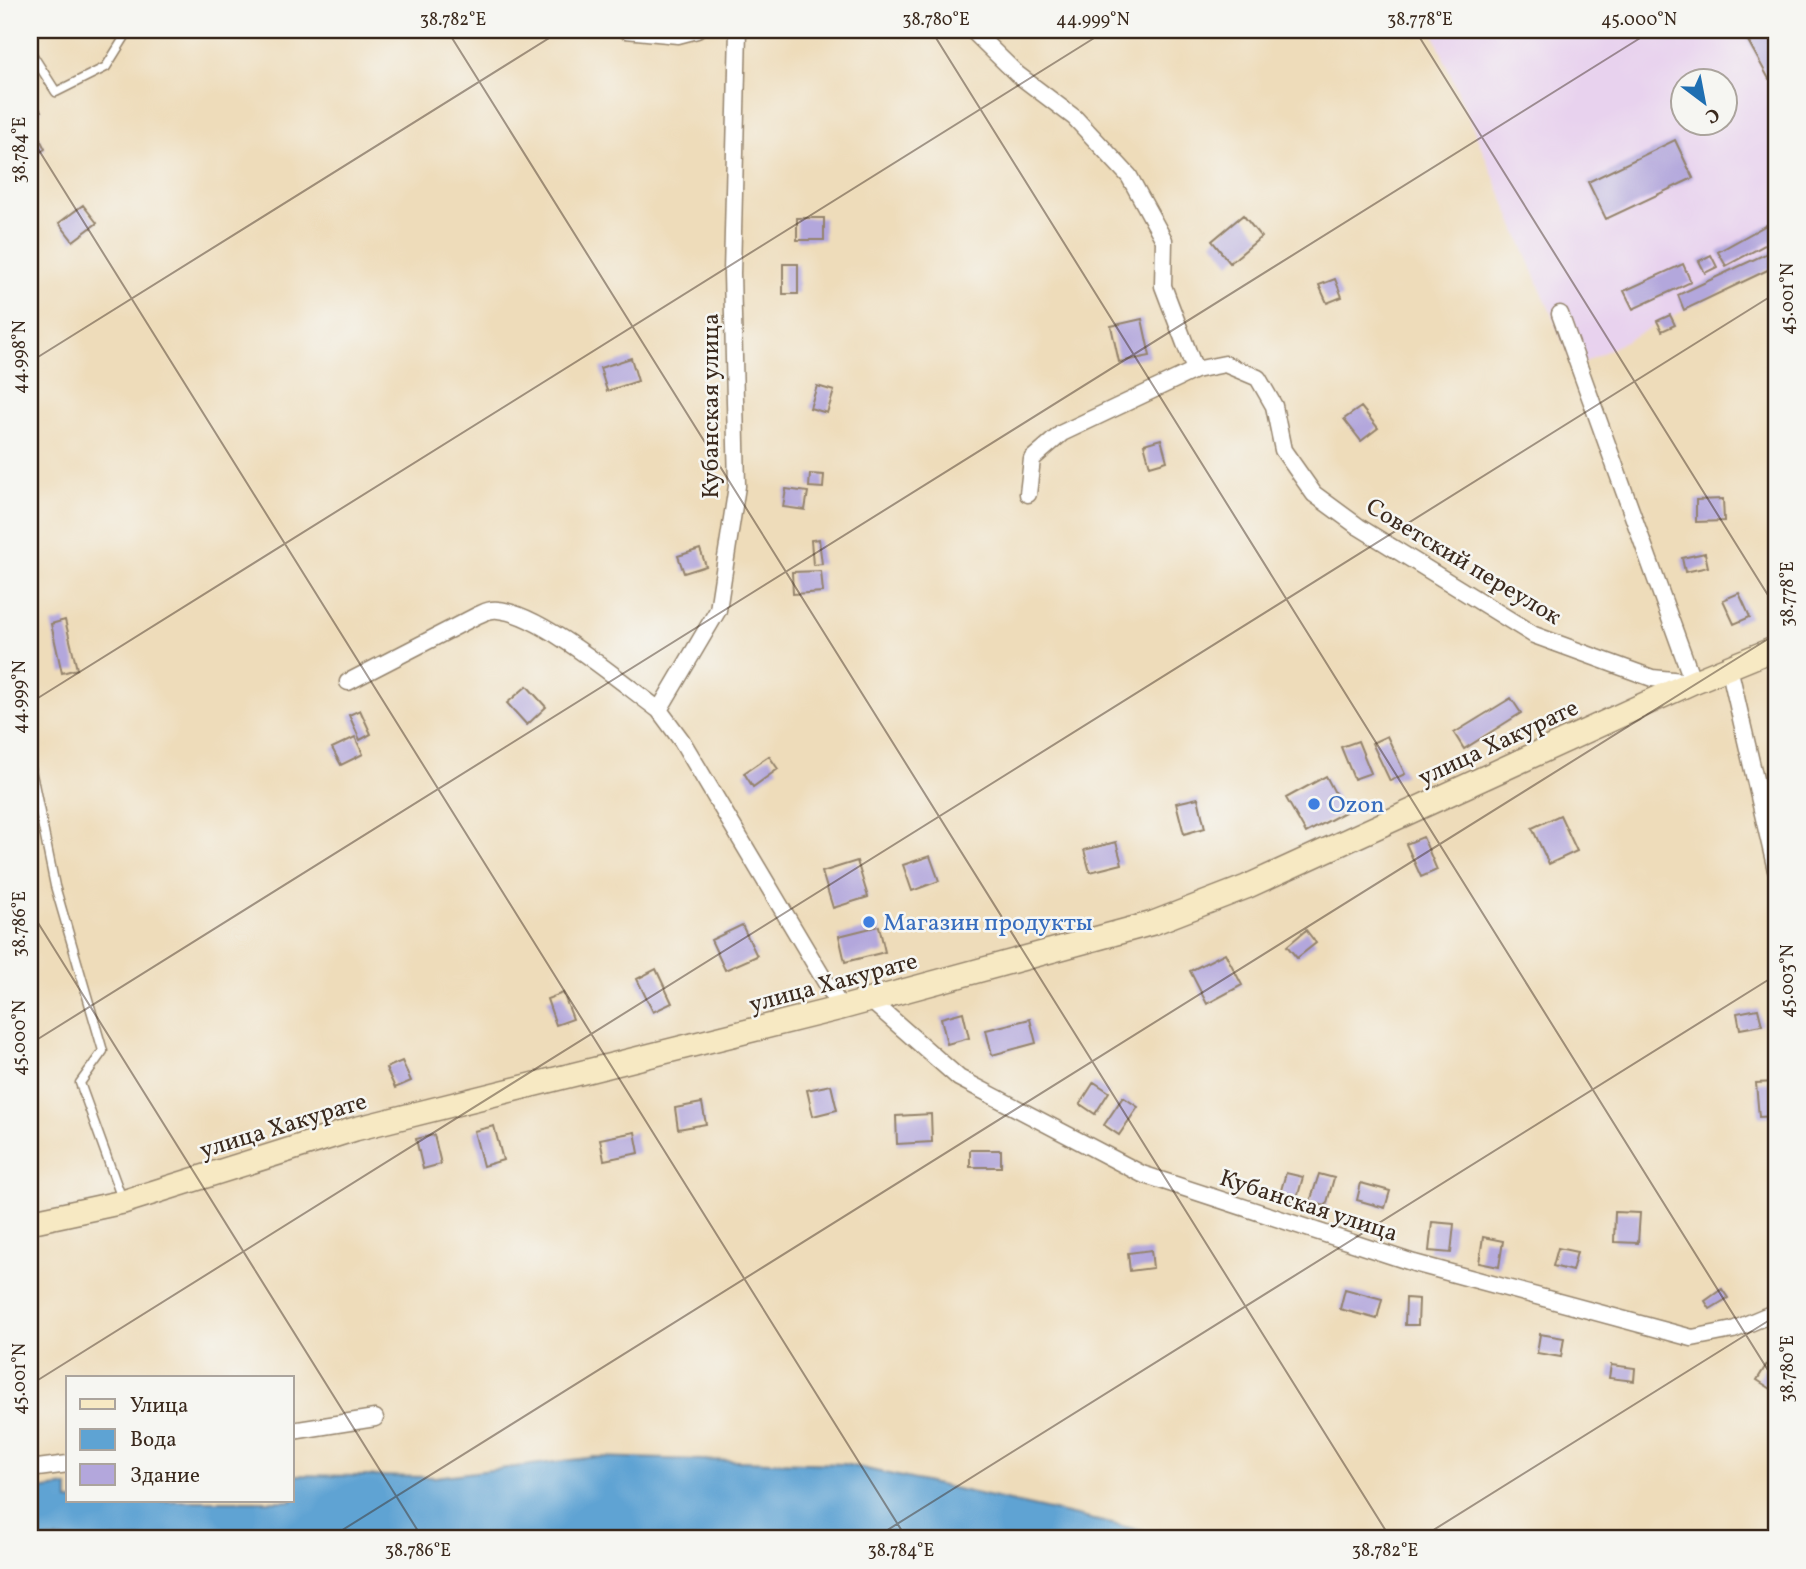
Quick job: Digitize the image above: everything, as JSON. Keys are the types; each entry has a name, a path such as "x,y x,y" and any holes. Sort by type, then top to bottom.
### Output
{"street":[{"path":"626,30 678,35 697,30"},
{"name":"Кубанская улица","path":"659,710 718,610 737,485 732,273 738,30"},
{"path":"972,30 1017,74 1074,118 1129,176 1164,240 1163,286 1195,370"},
{"path":"1560,314 1693,682"},
{"name":"Советский переулок","path":"1028,494 1032,459 1062,433 1195,370 1226,364 1258,378 1274,406 1283,450 1314,494 1371,534 1534,635 1652,678 1693,682"},
{"path":"348,682 490,610 501,610 526,618 610,673 659,710 682,741 841,1008"},
{"name":"улица Хакурате","path":"30,1222 123,1202 355,1129 841,1008 1153,923 1247,887 1693,682 1776,648"},
{"path":"1729,667 1776,870"},
{"name":"Кубанская улица","path":"869,999 959,1078 1142,1174 1414,1263 1692,1338 1733,1330 1776,1312"},
{"path":"294,1431 375,1418"},
{"path":"30,1469 66,1464"}],"lane":[{"path":"30,51 57,92 106,67 129,30"},
{"path":"30,764 55,886 103,1051 80,1083 123,1202"}],"shaded area":[{"path":"1432,30 1776,30 1776,262 1574,368"}],"water":[{"path":"595,1457 844,1464 1180,1539 30,1539 30,1491 66,1486 66,1502 294,1502 294,1475 435,1477"}],"building":[{"path":"1742,30 1776,30 1776,76 1769,79"},
{"path":"30,96 41,111 30,119"},
{"path":"30,120 45,149 30,159"},
{"path":"1675,140 1693,178 1606,219 1588,182"},
{"path":"83,205 97,223 73,241 59,223"},
{"path":"1243,215 1261,237 1230,263 1212,241"},
{"path":"797,218 824,218 824,240 797,240"},
{"path":"1772,222 1776,239 1726,266 1718,252"},
{"path":"1776,249 1776,266 1684,310 1678,295"},
{"path":"1711,255 1717,267 1705,273 1699,261"},
{"path":"783,264 798,264 798,294 783,294"},
{"path":"1683,264 1691,282 1633,309 1624,291"},
{"path":"1335,279 1342,297 1327,303 1319,285"},
{"path":"1670,315 1675,325 1662,331 1657,321"},
{"path":"1142,319 1150,356 1119,362 1111,326"},
{"path":"631,358 638,381 607,391 600,368"},
{"path":"817,386 834,391 827,413 810,408"},
{"path":"1361,407 1378,428 1361,441 1344,419"},
{"path":"1161,439 1167,461 1150,466 1144,444"},
{"path":"810,474 824,475 823,488 809,487"},
{"path":"786,489 808,492 805,510 783,507"},
{"path":"1723,499 1724,521 1696,522 1696,500"},
{"path":"819,539 822,564 813,565 811,540"},
{"path":"700,549 706,566 684,573 678,556"},
{"path":"1705,553 1708,567 1685,572 1682,558"},
{"path":"821,571 823,592 793,594 792,572"},
{"path":"1739,593 1750,617 1734,624 1723,600"},
{"path":"65,620 77,669 62,673 51,624"},
{"path":"527,686 546,707 527,725 507,703"},
{"path":"1511,698 1521,713 1464,749 1454,733"},
{"path":"360,710 371,734 360,740 349,715"},
{"path":"1387,736 1405,774 1390,781 1372,743"},
{"path":"355,737 363,754 341,765 332,748"},
{"path":"1358,741 1371,773 1354,779 1341,747"},
{"path":"769,756 778,769 753,787 744,773"},
{"path":"1326,776 1345,812 1306,833 1286,798"},
{"path":"1198,798 1205,828 1184,834 1176,803"},
{"path":"1560,815 1577,851 1549,864 1532,828"},
{"path":"1423,837 1437,870 1421,877 1406,844"},
{"path":"1116,842 1122,864 1090,872 1084,850"},
{"path":"930,856 939,881 912,891 903,865"},
{"path":"857,861 868,897 833,908 822,872"},
{"path":"742,925 757,956 725,970 711,940"},
{"path":"879,926 885,952 845,962 839,936"},
{"path":"1306,930 1316,943 1297,958 1287,946"},
{"path":"1225,953 1242,985 1207,1004 1190,971"},
{"path":"656,969 672,1003 653,1012 637,979"},
{"path":"563,993 573,1019 556,1025 547,999"},
{"path":"1758,1009 1762,1025 1740,1029 1737,1013"},
{"path":"963,1012 969,1038 947,1044 941,1018"},
{"path":"1030,1019 1036,1043 992,1055 986,1030"},
{"path":"402,1061 411,1081 395,1088 386,1068"},
{"path":"1094,1082 1109,1092 1095,1114 1080,1104"},
{"path":"1776,1082 1776,1116 1759,1117 1756,1083"},
{"path":"831,1085 837,1110 813,1116 807,1090"},
{"path":"1123,1097 1138,1107 1119,1135 1104,1125"},
{"path":"702,1103 706,1124 678,1129 675,1108"},
{"path":"931,1114 932,1142 897,1144 896,1116"},
{"path":"494,1126 503,1160 483,1166 474,1131"},
{"path":"635,1132 639,1153 604,1160 600,1139"},
{"path":"434,1135 441,1164 423,1169 416,1139"},
{"path":"970,1150 1001,1150 1001,1167 970,1167"},
{"path":"1286,1173 1303,1177 1296,1202 1279,1197"},
{"path":"1319,1174 1334,1178 1326,1206 1310,1202"},
{"path":"1361,1183 1390,1191 1385,1208 1357,1200"},
{"path":"1615,1212 1640,1213 1638,1243 1614,1242"},
{"path":"1432,1222 1454,1224 1451,1253 1429,1251"},
{"path":"1483,1237 1503,1241 1499,1267 1479,1263"},
{"path":"1558,1248 1577,1252 1572,1271 1553,1266"},
{"path":"1151,1250 1153,1268 1130,1271 1128,1253"},
{"path":"1345,1289 1382,1299 1377,1319 1340,1309"},
{"path":"1722,1289 1728,1298 1710,1309 1705,1301"},
{"path":"1406,1298 1419,1299 1418,1325 1405,1325"},
{"path":"1540,1334 1564,1338 1561,1357 1537,1353"},
{"path":"1767,1364 1776,1370 1776,1392 1757,1380"},
{"path":"1611,1365 1635,1368 1634,1381 1609,1378"}],"place":[{"name":"Ozon","path":"1314,804"},
{"name":"Магазин продукты","path":"869,922"}]}
